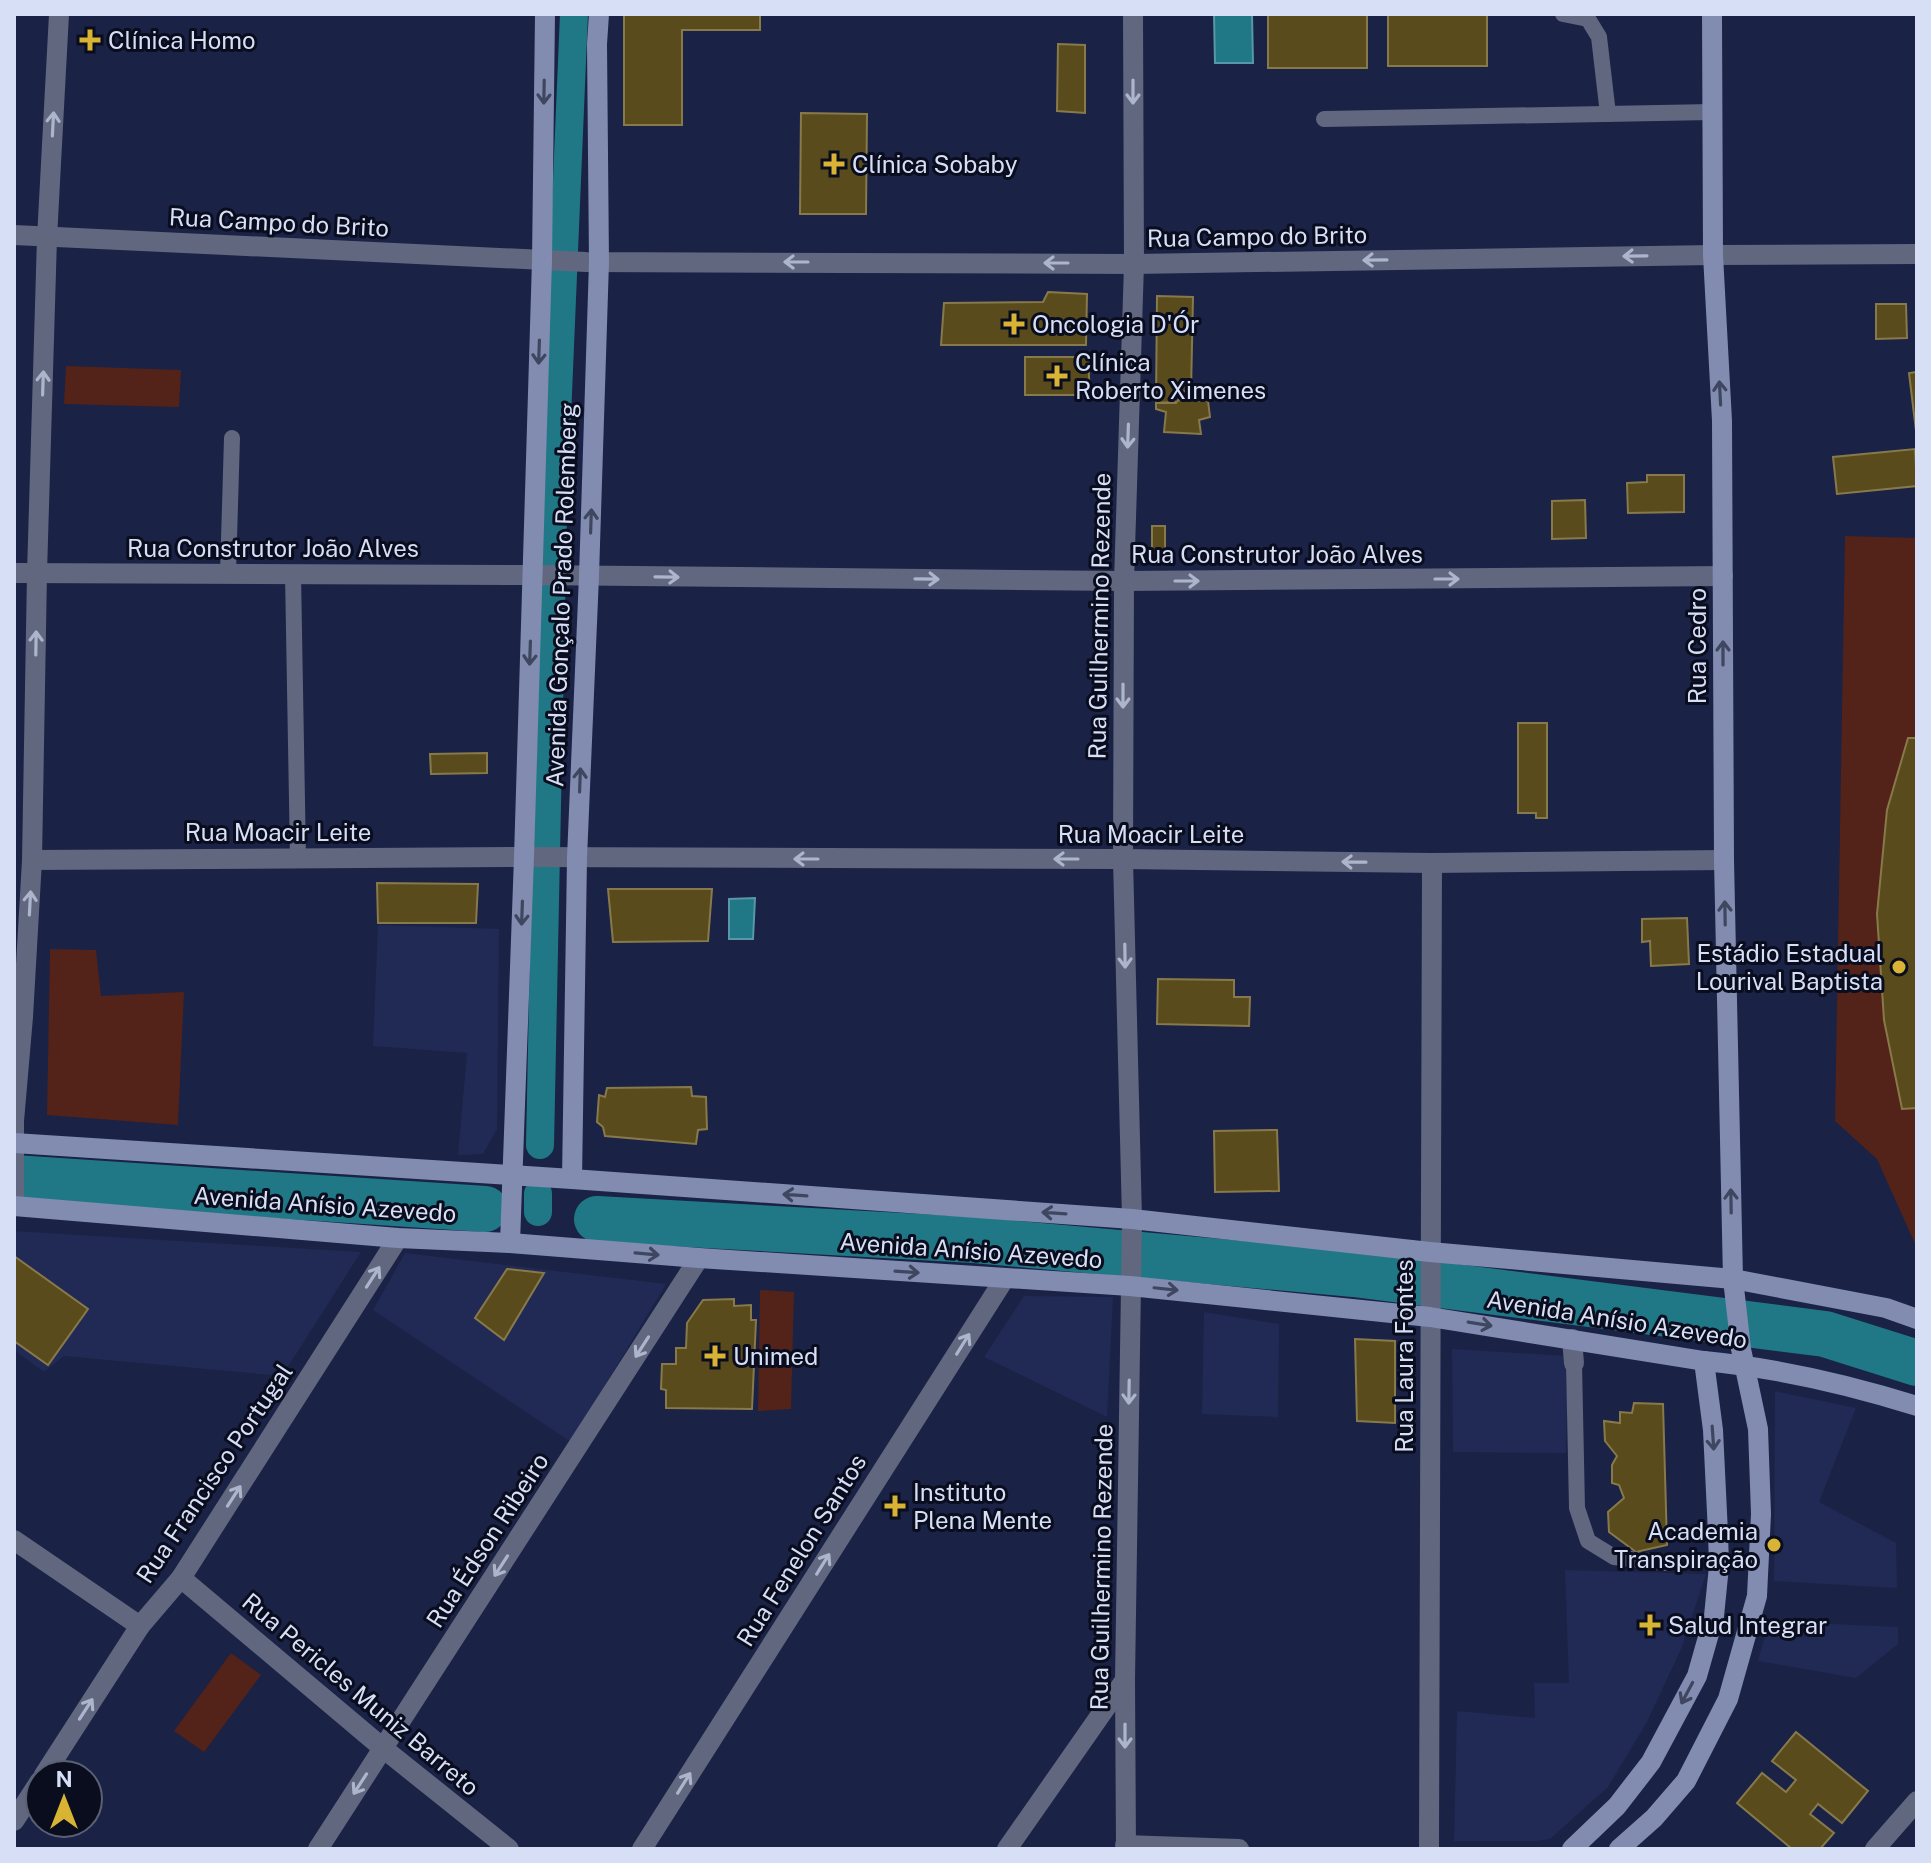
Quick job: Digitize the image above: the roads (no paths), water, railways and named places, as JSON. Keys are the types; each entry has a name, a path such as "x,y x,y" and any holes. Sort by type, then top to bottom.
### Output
{"street":[{"path":"15,1200 14,1121 32,860 47,238 59,14"},
{"name":"Avenida Gonçalo Prado Rolemberg","path":"510,1243 511,1176 531,858 547,260 545,14"},
{"name":"Avenida Gonçalo Prado Rolemberg","path":"572,1179 571,858 599,14"},
{"name":"Rua Guilhermino Rezende","path":"1126,1847 1125,1680 1132,1223 1123,859 1124,581 1134,264 1133,14"},
{"name":"Rua Cedro","path":"1619,1849 1654,1818 1686,1781 1728,1699 1757,1596 1761,1514 1758,1429 1742,1357 1734,1289 1724,860 1722,421 1713,255 1712,14"},
{"name":"Rua Campo do Brito","path":"14,235 592,262 1134,264 1917,254"},
{"name":"Rua Construtor João Alves","path":"14,573 1124,581 1723,576"},
{"name":"Rua Moacir Leite","path":"32,860 1123,859 1432,863 1724,860"},
{"name":"Rua Laura Fontes","path":"1429,1849 1432,863"},
{"name":"Avenida Anísio Azevedo","path":"14,1143 572,1179 1132,1223 1430,1259 1734,1289 1886,1308 1917,1319"},
{"name":"Avenida Anísio Azevedo","path":"15,1200 398,1238 1005,1278 1130,1277 1430,1308 1572,1339 1704,1361 1742,1357 1917,1406"},
{"name":"Rua Francisco Portugal","path":"54,1759 140,1626 181,1578 398,1238"},
{"name":"Rua Édson Ribeiro","path":"318,1849 699,1258"},
{"name":"Rua Fenelon Santos","path":"642,1849 1005,1278"},
{"path":"1572,1339 1574,1363"},
{"path":"1572,1849 1617,1806 1651,1762 1697,1676 1714,1616 1719,1566 1718,1533 1713,1430 1704,1361"},
{"path":"14,1540 140,1626"},
{"name":"Rua Pericles Muniz Barreto","path":"181,1578 384,1749 509,1849"},
{"path":"1007,1849 1125,1680"},
{"path":"1875,1849 1917,1801"},
{"path":"1126,1847 1239,1849"}],"lane":[{"path":"1563,14 1588,19 1599,37 1608,114"},
{"path":"1324,119 1712,112"},
{"path":"228,573 232,438"},
{"path":"293,574 298,858"},
{"path":"1574,1363 1577,1508 1588,1541 1614,1557 1665,1563"}],"waterway":[{"path":"540,1145 553,512 574,14"},
{"path":"14,1178 485,1209"},
{"path":"538,1194 538,1212"},
{"path":"597,1219 974,1240 1354,1274 1825,1334 1917,1363"}],"place":[{"name":"Clínica Homo","path":"90,40"},
{"name":"Clínica Sobaby","path":"834,164"},
{"name":"Oncologia D'Ór","path":"1014,324"},
{"name":"Clínica Roberto Ximenes","path":"1057,376"},
{"name":"Estádio Estadual Lourival Baptista","path":"1899,967"},
{"name":"Unimed","path":"715,1356"},
{"name":"Instituto Plena Mente","path":"895,1506"},
{"name":"Academia Transpiração","path":"1774,1545"},
{"name":"Salud Integrar","path":"1650,1625"}]}
